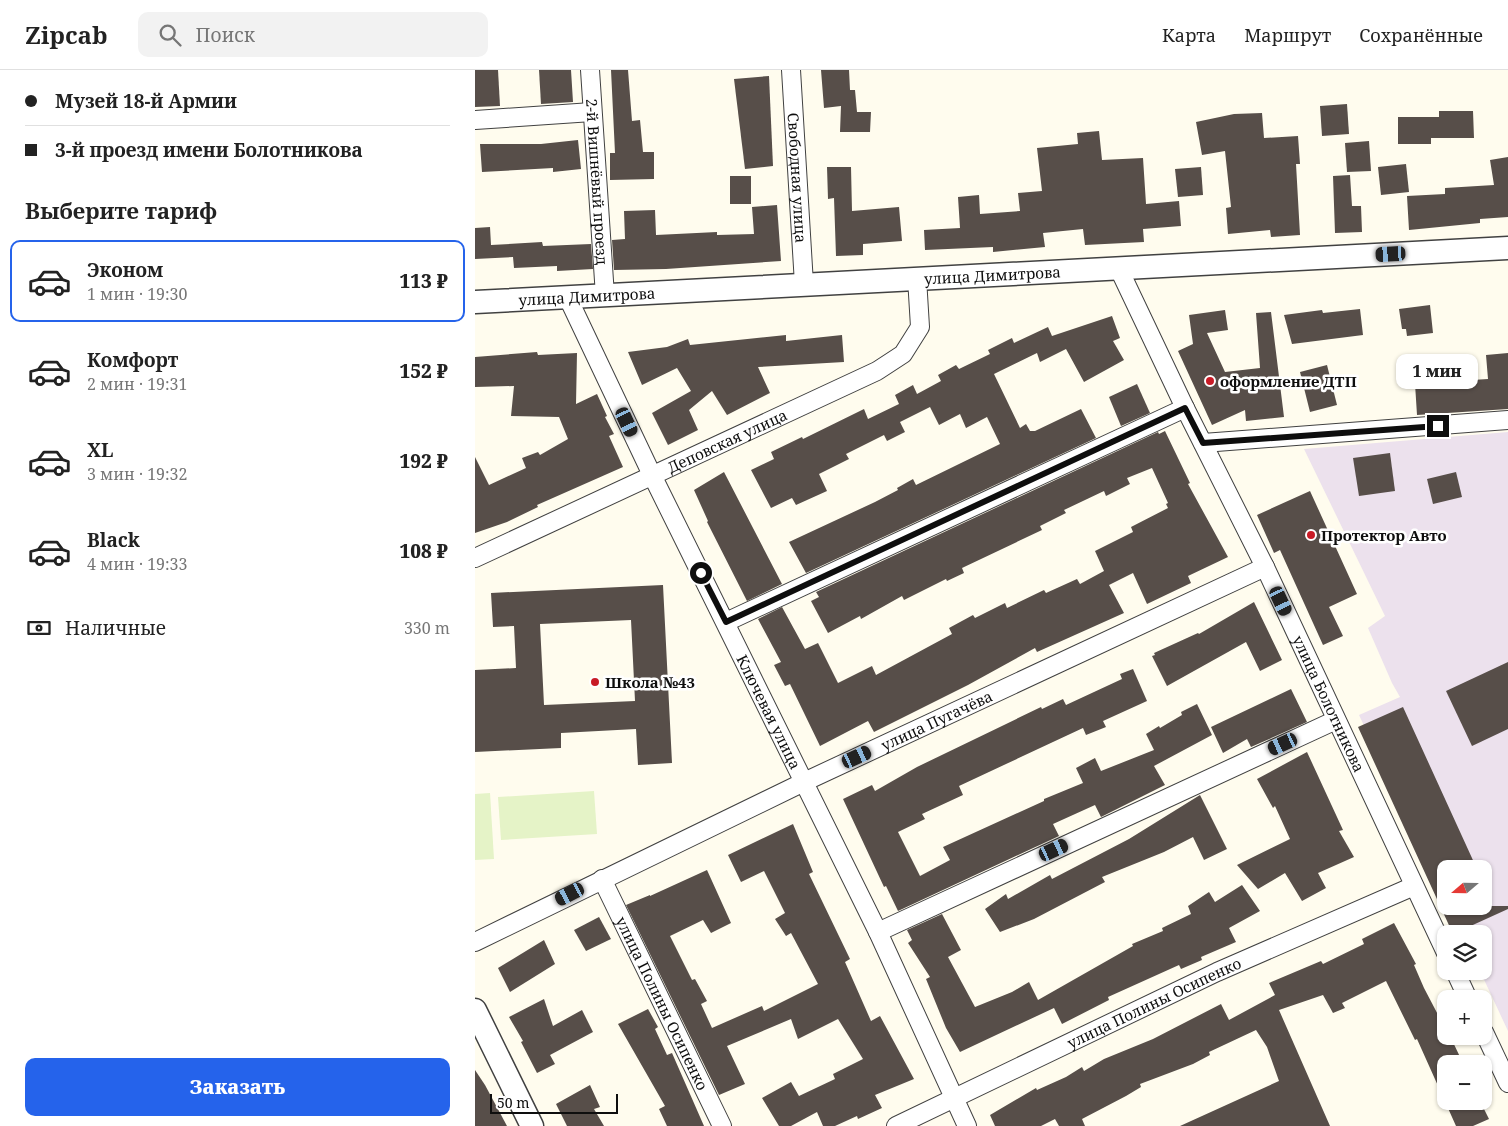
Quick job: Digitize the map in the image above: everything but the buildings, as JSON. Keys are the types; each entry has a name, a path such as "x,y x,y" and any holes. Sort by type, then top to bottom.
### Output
{"street":[{"name":"2-й Вишнёвый проезд","path":"590,70 605,296"},
{"name":"Свободная улица","path":"791,70 804,284"},
{"path":"475,120 592,112"},
{"name":"улица Димитрова","path":"475,302 1508,248"},
{"name":"улица Болотникова","path":"1118,267 1185,408 1265,568 1437,934"},
{"name":"Деповская улица","path":"475,558 652,474 877,371 903,354 920,327 917,278"},
{"name":"Ключевая улица","path":"568,298 652,474 878,932 967,1126"},
{"path":"726,622 1185,408"},
{"path":"1203,443 1508,420"},
{"name":"улица Пугачёва","path":"475,942 804,782 1265,568"},
{"path":"878,932 1336,720"},
{"name":"улица Полины Осипенко","path":"602,879 722,1126"},
{"name":"улица Полины Осипенко","path":"896,1126 1217,972 1414,886"},
{"path":"475,1010 532,1126"},
{"path":"1490,1045 1508,1083"}],"shaded area":[{"path":"1508,432 1508,1031 1492,997 1492,990 1489,990 1484,980 1492,980 1492,925 1458,925 1453,915 1493,915 1493,860 1437,860 1437,881 1359,715 1400,697 1368,628 1385,616 1304,449"}],"green space":[{"path":"594,791 597,834 501,840 498,797"},
{"path":"490,793 494,859 475,860 475,794"}],"place":[{"name":"оформление ДТП","path":"1210,381"},
{"name":"Протектор Авто","path":"1311,535"},
{"name":"Школа №43","path":"595,682"}],"route":[{"path":"701,573 726,622 1185,408 1203,443 1438,426"}]}
